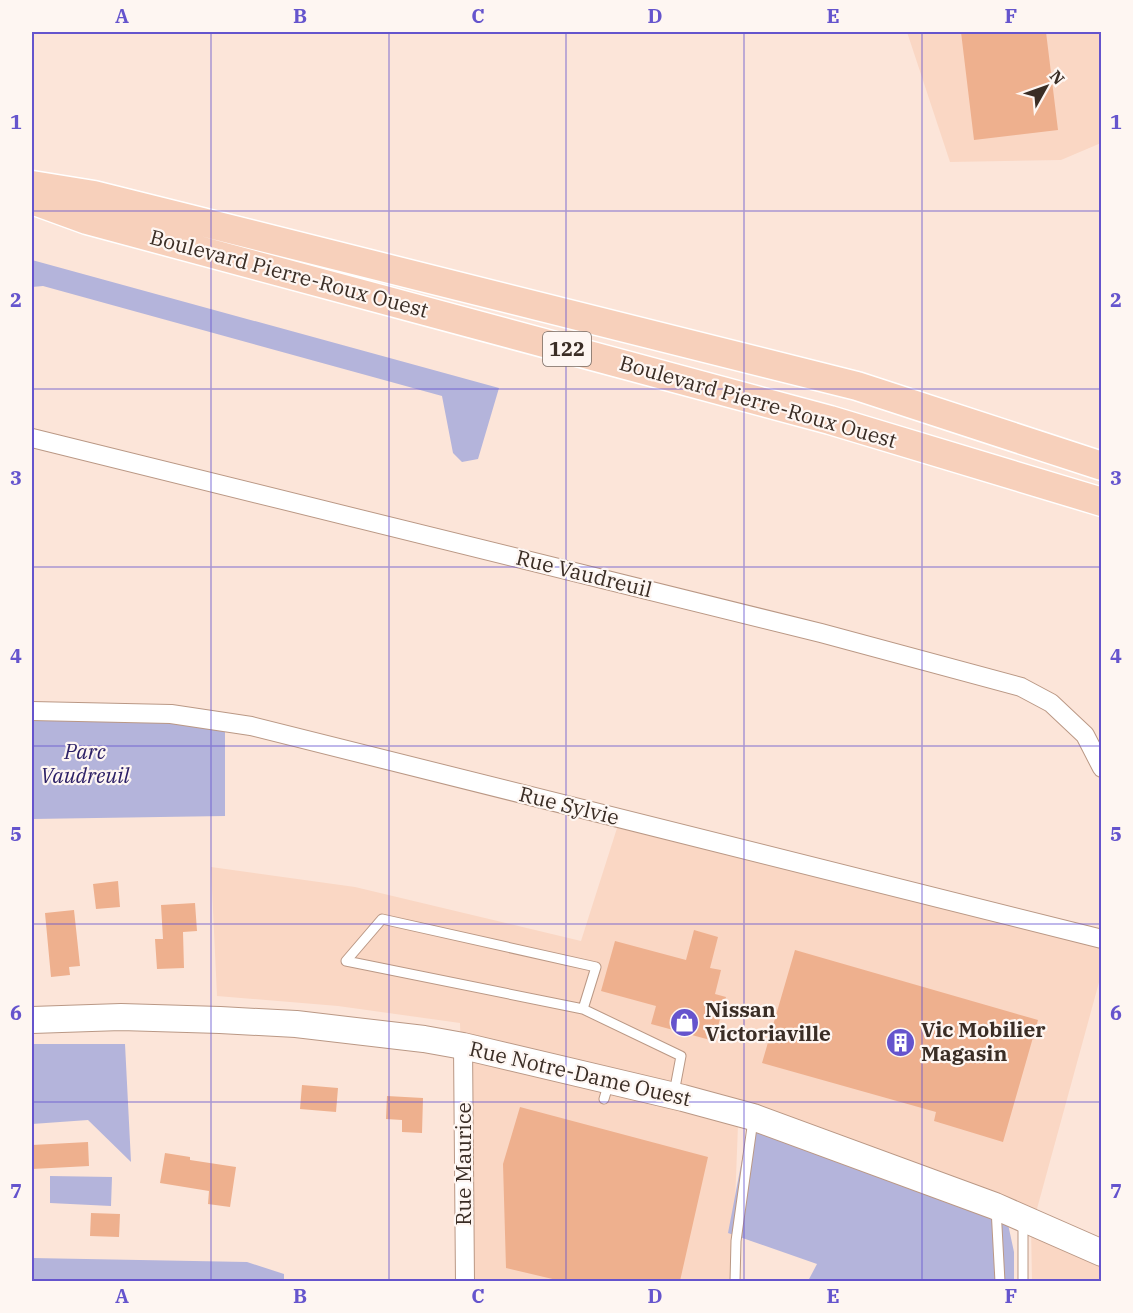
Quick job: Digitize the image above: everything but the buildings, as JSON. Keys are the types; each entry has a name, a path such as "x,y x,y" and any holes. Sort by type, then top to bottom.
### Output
{"main road":[{"name":"Boulevard Pierre-Roux Ouest","path":"32,185 94,195 857,386 1101,466"},
{"name":"Boulevard Pierre-Roux Ouest","path":"32,200 98,223 830,420 1101,502"}],"street":[{"name":"Rue Vaudreuil","path":"32,438 821,633 1021,687 1051,703 1085,735 1101,768"},
{"name":"Rue Sylvie","path":"32,711 171,714 251,726 1101,939"},
{"name":"Rue Notre-Dame Ouest","path":"32,1020 121,1017 296,1024 424,1039 463,1046 607,1090 673,1095 753,1117 995,1206 1101,1253"},
{"name":"Rue Maurice","path":"463,1046 465,1281"}],"lane":[{"path":"583,1010 596,967 382,919 346,961 583,1010 681,1056 673,1095"},
{"path":"735,1281 736,1241 753,1117"},
{"path":"995,1206 1000,1281"},
{"path":"1023,1218 1023,1281"}],"shaded area":[{"path":"907,32 1101,32 1101,143 1061,160 950,162"},
{"path":"618,825 1101,940 1101,975 1032,1227 1101,1266 1101,1281 1032,1281 1031,1227 738,1125 732,1281 468,1281 460,1023 338,1006 217,996 211,867 355,887 581,941"}],"green space":[{"path":"32,260 499,388 478,459 462,462 453,453 442,396 43,286 32,287"},
{"name":"Parc Vaudreuil","path":"32,711 225,722 225,816 32,819"},
{"path":"32,1044 125,1044 131,1162 88,1120 32,1124"},
{"path":"748,1128 1008,1224 1014,1252 1014,1281 808,1281 817,1264 728,1233"},
{"path":"50,1176 112,1177 111,1206 50,1203"},
{"path":"32,1258 247,1262 284,1274 284,1281 32,1281"}],"place":[{"name":"Nissan Victoriaville","path":"684,1022"},
{"name":"Vic Mobilier Magasin","path":"900,1042"}]}
